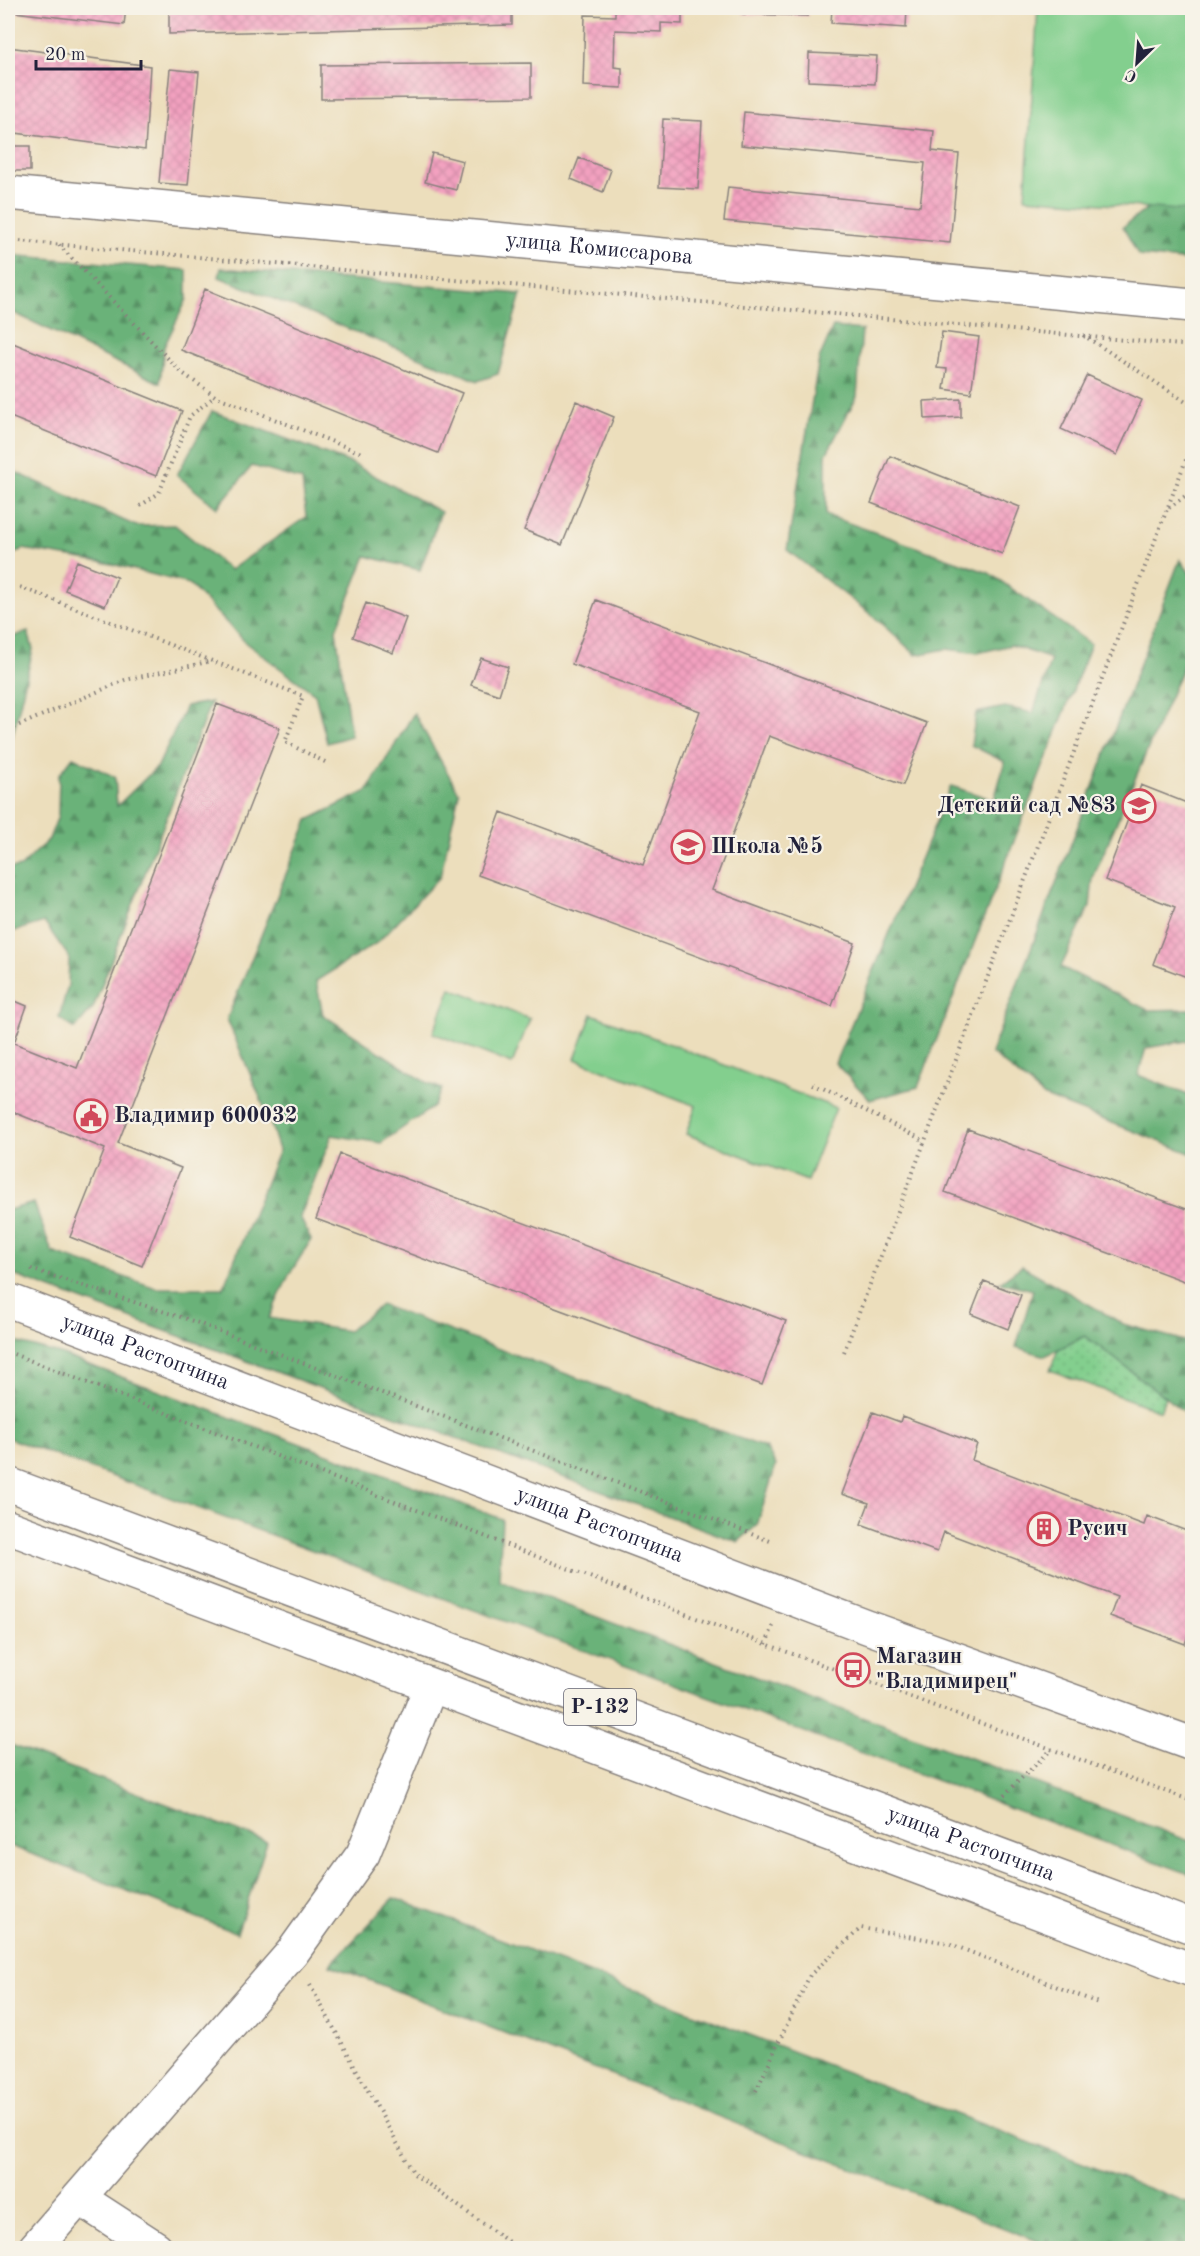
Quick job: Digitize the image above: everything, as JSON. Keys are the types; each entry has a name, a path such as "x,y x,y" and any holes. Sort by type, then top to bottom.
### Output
{"main road":[{"name":"улица Комиссарова","path":"8,193 1192,305"},
{"name":"улица Растопчина","path":"8,1300 867,1627 1192,1744"},
{"name":"улица Растопчина","path":"8,1484 1192,1927"},
{"name":"улица Растопчина","path":"8,1527 430,1688 947,1877 1192,1970"},
{"path":"35,2248 292,1953 363,1854 430,1688"},
{"path":"79,2198 156,2248"}],"path":[{"path":"8,240 1192,346"},
{"path":"58,244 182,372 215,396 364,454"},
{"path":"1082,335 1192,406"},
{"path":"140,506 159,493 190,416 215,396"},
{"path":"844,1352 1192,444"},
{"path":"1168,508 1192,491"},
{"path":"20,587 303,696 285,742 329,764"},
{"path":"8,730 125,680 213,661"},
{"path":"813,1084 925,1141"},
{"path":"8,1261 193,1321 770,1541"},
{"path":"8,1352 698,1619 1192,1801"},
{"path":"1004,1795 1052,1749"},
{"path":"756,2091 810,1975 861,1928 948,1943 1098,2003"},
{"path":"292,1953 414,2174 517,2248"}],"green space":[{"path":"1038,8 1192,8 1192,211 1025,198"},
{"path":"1149,207 1192,211 1192,261 1139,256 1123,227"},
{"path":"8,255 187,270 187,299 164,347 160,383 8,310"},
{"path":"221,268 521,294 498,374 478,381 219,277"},
{"path":"833,327 862,330 857,396 826,455 826,515 989,573 1091,644 918,1087 870,1100 835,1063 951,786 994,800 1005,762 971,745 976,713 1005,707 1033,713 1051,659 1011,645 978,653 946,649 916,655 874,617 787,550 819,359"},
{"path":"212,411 351,463 441,512 420,570 366,556 336,630 351,736 327,743 315,694 247,644 189,584 112,564 23,549 8,557 8,469 136,526 175,525 230,570 306,517 302,480 252,466 217,508 177,475"},
{"path":"1180,559 1192,576 1192,645 1093,878 1090,906 1061,967 1148,1010 1192,1009 1192,1040 1146,1048 1138,1075 1188,1095 1192,1089 1192,1154 1045,1097 991,1053"},
{"path":"28,632 33,649 8,756 8,638"},
{"path":"211,702 93,1008 75,1029 59,1018 68,985 69,957 44,922 8,933 8,869 21,867 49,839 58,816 59,775 73,757 115,777 117,806 158,766 186,706"},
{"path":"414,713 459,793 440,877 378,942 316,981 323,1015 427,1083 442,1089 433,1107 381,1143 332,1135 300,1217 311,1240 289,1275 269,1318 348,1331 381,1305 766,1448 776,1465 757,1525 738,1542 8,1273 8,1210 34,1203 52,1252 156,1288 223,1288 279,1150 269,1119 227,1019 308,820 367,791"},
{"path":"451,988 530,1019 512,1064 433,1033"},
{"path":"592,1014 836,1108 807,1181 686,1134 696,1106 575,1059"},
{"path":"1022,1266 1123,1324 1192,1343 1192,1418 1085,1336 1045,1356 1016,1347 1033,1290 1000,1282"},
{"path":"1066,1329 1175,1370 1160,1411 1050,1370"},
{"path":"8,1340 60,1354 502,1519 499,1580 1192,1842 1192,1875 8,1438"},
{"path":"8,1744 267,1842 237,1933 8,1845"},
{"path":"394,1898 1192,2205 1192,2248 1055,2248 330,1965"}],"building":[{"path":"14,8 126,8 124,25 14,12"},
{"path":"169,8 512,8 512,25 169,34"},
{"path":"615,8 682,8 682,24 661,23 661,32 615,30 614,67 622,68 622,88 583,86 585,15 615,16"},
{"path":"743,8 808,8 808,16 743,14"},
{"path":"832,8 907,8 906,28 831,23"},
{"path":"8,47 150,66 145,150 8,132"},
{"path":"809,53 877,56 875,84 808,81"},
{"path":"531,63 531,97 321,99 321,65"},
{"path":"170,69 199,72 188,185 159,183"},
{"path":"744,112 934,131 932,151 959,154 950,243 724,221 728,187 920,206 925,163 741,145"},
{"path":"663,119 702,121 698,189 659,187"},
{"path":"8,146 30,146 30,171 8,171"},
{"path":"432,153 463,161 456,190 425,182"},
{"path":"579,158 611,170 603,192 571,179"},
{"path":"205,289 462,393 438,453 181,350"},
{"path":"942,332 979,337 971,393 944,389 947,369 937,368"},
{"path":"8,341 182,411 156,476 8,416"},
{"path":"1087,375 1142,400 1117,455 1061,429"},
{"path":"961,399 961,417 925,419 924,401"},
{"path":"576,401 614,417 562,545 524,530"},
{"path":"890,456 1020,507 1002,554 871,503"},
{"path":"77,561 117,577 105,606 65,590"},
{"path":"596,600 927,723 903,785 769,736 712,890 855,943 832,1006 478,875 501,812 643,865 700,711 572,664"},
{"path":"366,603 406,618 393,653 353,637"},
{"path":"481,658 508,667 499,695 471,685"},
{"path":"217,704 280,728 118,1143 181,1168 142,1266 70,1237 105,1149 8,1110 8,998 27,1006 14,1043 77,1068"},
{"path":"1141,785 1192,805 1192,861 1188,872 1192,874 1192,979 1153,964 1175,907 1105,880"},
{"path":"968,1129 1192,1211 1192,1284 945,1192"},
{"path":"340,1154 786,1321 762,1385 316,1219"},
{"path":"984,1281 1021,1295 1008,1329 971,1314"},
{"path":"873,1412 900,1422 902,1416 977,1444 972,1460 1144,1525 1147,1516 1192,1533 1192,1623 1185,1644 1110,1616 1117,1597 944,1532 937,1552 861,1524 869,1503 842,1494"}],"place":[{"name":"Детский сад №83","path":"1139,806"},
{"name":"Школа №5","path":"688,847"},
{"name":"Владимир 600032","path":"91,1116"},
{"name":"Русич","path":"1044,1529"},
{"name":"Магазин \"Владимирец\"","path":"853,1670"}]}
